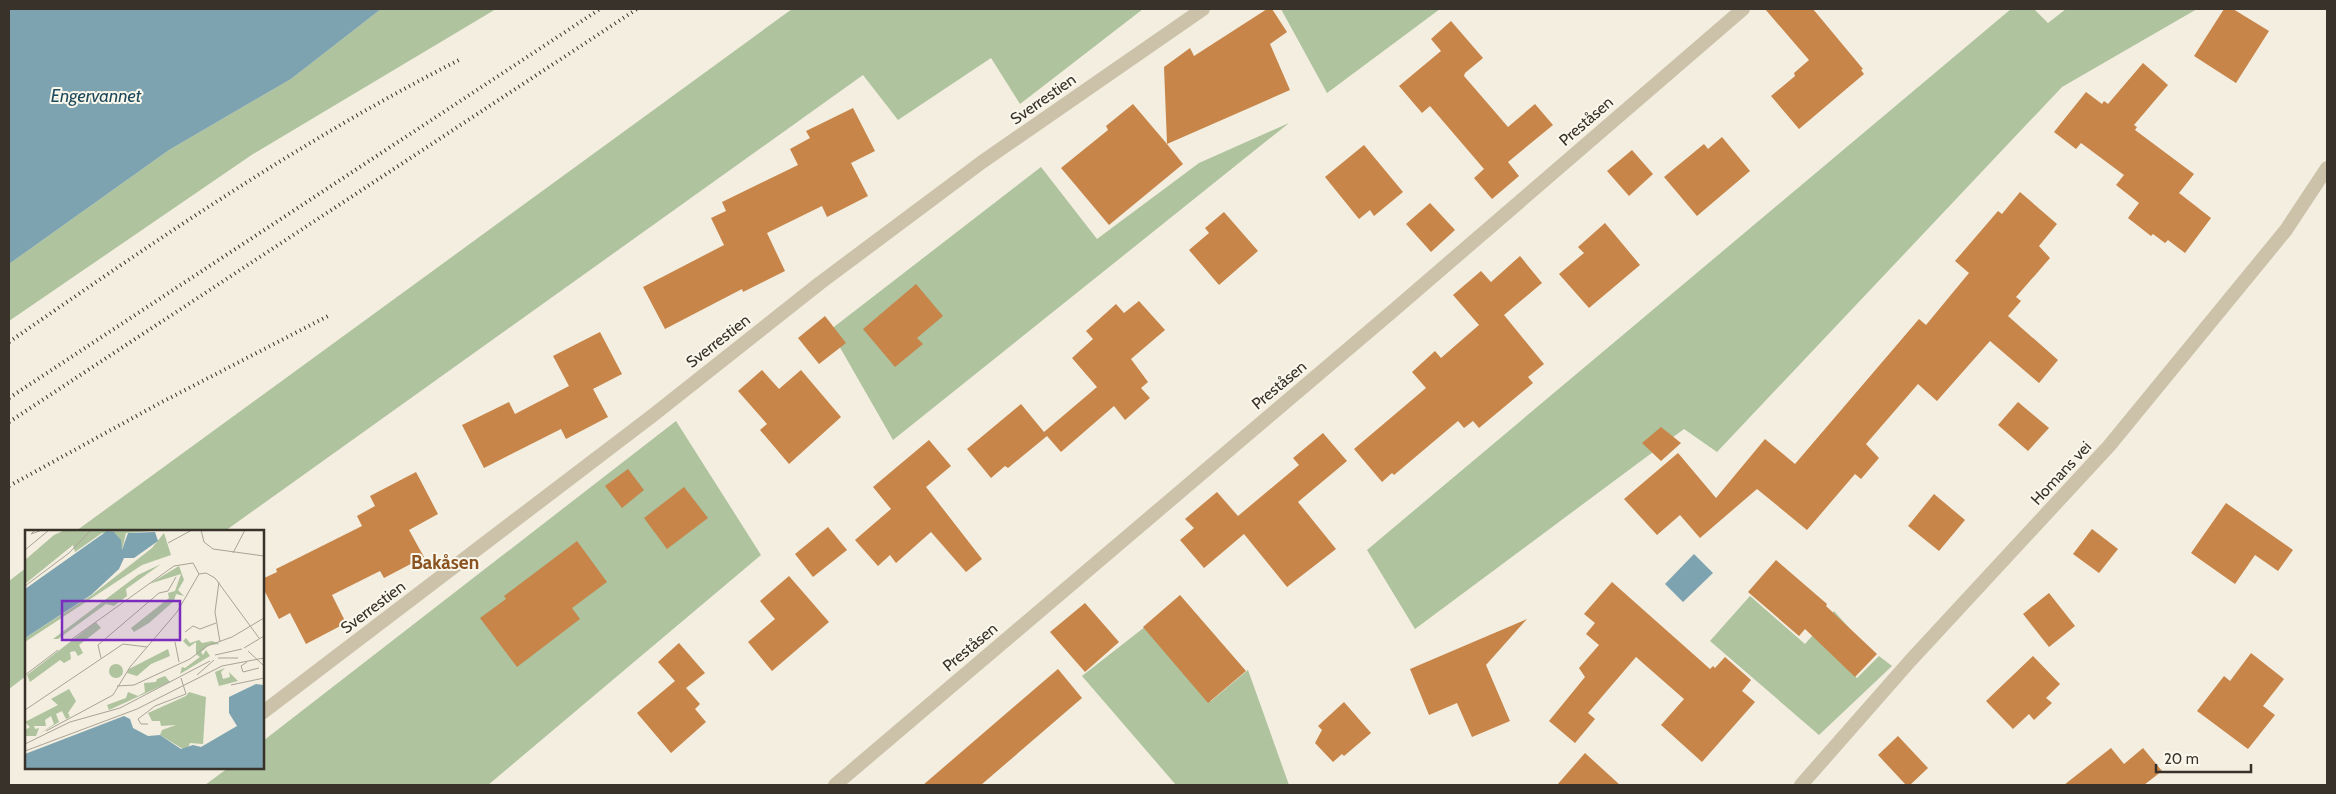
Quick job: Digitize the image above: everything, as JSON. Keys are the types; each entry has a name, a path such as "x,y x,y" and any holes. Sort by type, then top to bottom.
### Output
{"street":[{"name":"Sverrestien","path":"264,711 659,410 820,282 982,162 1203,9"},
{"name":"Preståsen","path":"835,785 1394,310 1743,9"},
{"name":"Homans vei","path":"1801,785 1910,661 2109,446 2286,230 2327,168"}],"green space":[{"path":"381,9 496,9 253,154 9,321 9,264 169,150 291,79"},
{"path":"792,9 1143,9 1020,104 991,58 898,120 863,75 226,530 77,530"},
{"path":"1281,9 1440,9 1327,93"},
{"path":"2011,9 2034,9 2048,23 2066,9 2197,9 2062,87 1717,452 1684,429 1415,629 1367,550"},
{"path":"1289,123 893,440 830,330 1041,167 1097,239 1199,163"},
{"path":"676,421 761,555 488,785 205,785 227,769 264,769 264,740"},
{"path":"25,569 25,677 9,689 9,581"},
{"path":"1750,596 1805,644 1834,611 1851,630 1830,652 1857,678 1879,656 1892,666 1819,735 1710,641"},
{"path":"1146,626 1211,701 1248,670 1289,785 1176,785 1082,676"}],"water":[{"name":"Engervannet","path":"9,9 381,9 291,79 169,150 9,264"},
{"path":"1694,554 1713,573 1683,602 1665,584"}],"building":[{"path":"1267,9 1272,9 1287,32 1270,44 1290,90 1167,144 1164,67 1190,48 1194,56"},
{"path":"1765,9 1813,9 1863,69 1861,70 1864,74 1799,129 1771,96 1795,76 1794,73 1809,60"},
{"path":"2224,9 2233,9 2269,31 2236,83 2194,56"},
{"path":"1451,21 1483,58 1464,76 1508,127 1535,104 1553,125 1508,162 1519,176 1492,199 1474,178 1484,169 1430,106 1422,113 1399,86 1441,51 1431,39"},
{"path":"2143,63 2168,85 2134,125 2137,127 2135,130 2194,174 2179,193 2211,218 2185,253 2168,240 2165,243 2153,234 2151,236 2128,218 2139,203 2116,185 2124,175 2081,143 2076,149 2054,132 2086,92 2102,104 2104,101 2108,104"},
{"path":"1133,104 1183,164 1109,225 1061,168 1108,130 1106,126"},
{"path":"853,108 875,151 851,163 868,196 827,217 822,206 767,233 785,271 743,292 742,289 665,329 643,287 724,245 711,218 726,211 722,202 798,165 790,149 810,138 806,131"},
{"path":"1722,137 1750,171 1697,216 1664,177 1704,144 1708,149"},
{"path":"1364,145 1403,192 1374,216 1370,210 1359,219 1325,177"},
{"path":"1632,150 1653,174 1629,196 1607,171"},
{"path":"2020,192 2057,224 2039,246 2050,258 2016,297 2021,301 2008,316 2058,360 2039,383 1990,341 1937,401 1918,384 1866,444 1879,458 1861,479 1855,474 1807,530 1757,489 1700,538 1680,515 1657,535 1624,499 1678,453 1716,498 1765,439 1795,464 1919,319 1926,325 1969,273 1955,261 1998,211 2002,214"},
{"path":"1430,203 1455,230 1431,252 1406,224"},
{"path":"1224,212 1258,251 1219,285 1189,250 1209,233 1205,228"},
{"path":"1605,223 1640,265 1589,308 1559,274 1584,253 1578,247"},
{"path":"1520,256 1542,283 1504,315 1544,364 1528,377 1533,383 1479,428 1473,421 1464,428 1458,421 1394,475 1392,473 1382,482 1354,449 1426,388 1412,372 1435,351 1441,358 1479,325 1453,295 1481,271 1491,282"},
{"path":"916,284 943,316 917,338 923,344 895,367 863,329"},
{"path":"1139,301 1165,330 1131,359 1148,382 1141,388 1150,398 1125,420 1114,406 1061,452 1047,436 1008,468 1005,466 991,478 967,449 1021,404 1044,432 1097,387 1072,358 1093,339 1086,331 1116,304 1124,313"},
{"path":"825,316 846,343 819,364 798,338"},
{"path":"600,332 622,374 593,389 608,417 566,439 561,429 484,468 462,425 509,402 515,414 569,386 553,356"},
{"path":"762,370 779,389 801,370 841,417 789,464 760,430 767,424 738,391"},
{"path":"2018,402 2049,428 2028,451 1998,425"},
{"path":"1661,427 1681,443 1661,461 1642,443"},
{"path":"1323,433 1347,461 1298,502 1336,549 1287,587 1244,534 1204,568 1180,540 1194,528 1185,519 1217,492 1238,516 1299,465 1293,458"},
{"path":"929,440 951,466 926,487 982,559 966,572 931,532 896,563 890,555 878,566 855,540 891,509 873,487"},
{"path":"628,469 644,490 622,508 605,486"},
{"path":"416,472 438,514 409,530 424,557 384,578 380,571 332,595 346,623 306,644 290,613 279,619 264,590 264,578 277,572 276,569 362,526 357,516 375,506 370,496"},
{"path":"684,487 708,518 667,549 644,518"},
{"path":"1934,494 1965,520 1939,551 1908,526"},
{"path":"2226,503 2293,550 2278,571 2255,555 2235,584 2191,553"},
{"path":"828,527 847,550 813,577 795,554"},
{"path":"2092,529 2118,549 2099,573 2073,554"},
{"path":"577,541 607,582 572,608 580,619 517,667 480,618 506,599 504,596"},
{"path":"1776,560 1827,604 1826,606 1877,654 1855,677 1805,629 1799,636 1748,592"},
{"path":"789,576 829,622 772,671 748,642 775,619 760,601"},
{"path":"1612,582 1710,669 1713,666 1715,668 1725,657 1751,680 1742,691 1755,702 1702,762 1661,725 1684,699 1636,657 1588,713 1595,719 1575,743 1549,721 1585,677 1579,668 1599,645 1586,634 1595,623 1584,614"},
{"path":"2049,593 2075,626 2049,647 2023,614"},
{"path":"1180,595 1246,671 1208,703 1143,627"},
{"path":"1085,603 1119,642 1085,672 1050,632"},
{"path":"1527,619 1486,665 1510,721 1472,737 1457,703 1429,715 1410,669"},
{"path":"679,643 705,673 686,688 700,704 695,709 706,722 671,753 637,713 675,681 658,662"},
{"path":"2251,653 2284,679 2263,706 2275,715 2248,749 2197,711 2224,676 2230,681"},
{"path":"2033,656 2060,684 2046,698 2052,703 2034,720 2029,714 2013,729 1986,701"},
{"path":"1058,669 1082,698 981,785 923,785"},
{"path":"1344,702 1371,733 1344,756 1342,754 1333,762 1315,743 1322,730 1318,726"},
{"path":"1898,736 1928,768 1910,785 1906,785 1878,755"},
{"path":"2111,748 2124,764 2143,748 2162,771 2144,785 2064,785"},
{"path":"1585,753 1620,785 1557,785"}],"railway":[{"path":"9,398 600,9"},
{"path":"9,422 637,9"},
{"path":"9,342 119,266 287,157 402,90 461,59"},
{"path":"9,486 160,403 328,316"}],"district":[{"name":"Bakåsen","path":"445,562"}]}
